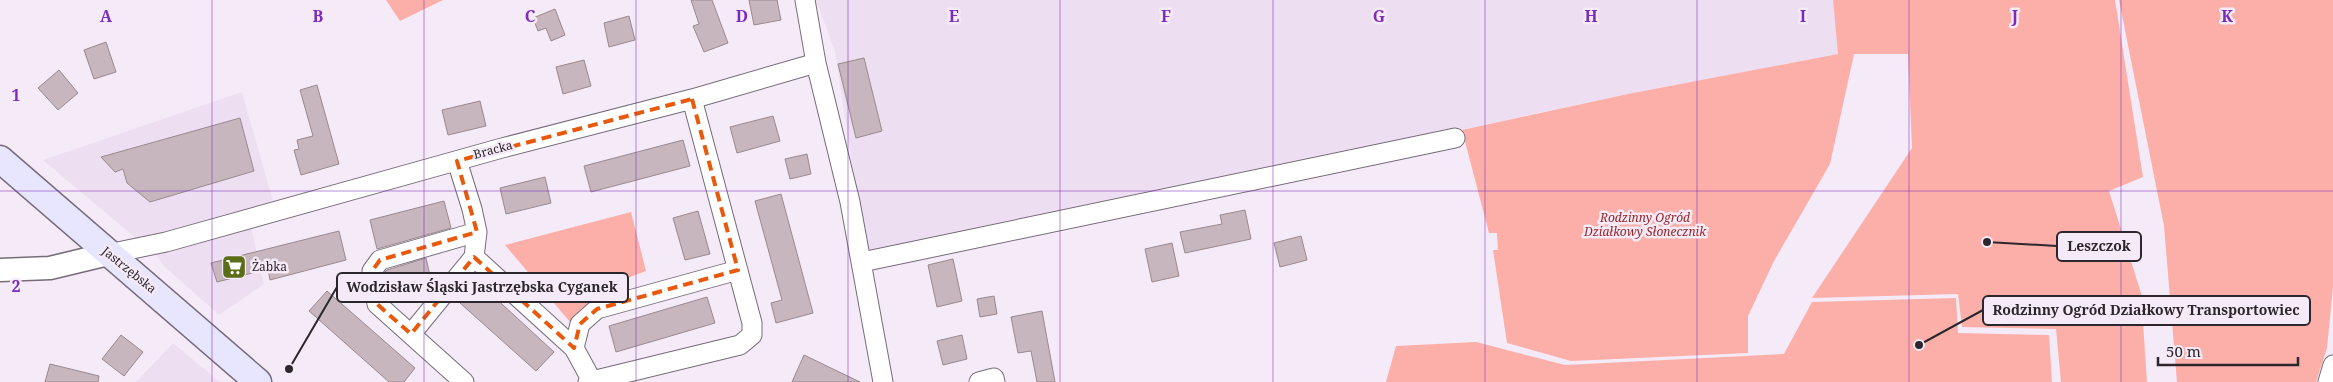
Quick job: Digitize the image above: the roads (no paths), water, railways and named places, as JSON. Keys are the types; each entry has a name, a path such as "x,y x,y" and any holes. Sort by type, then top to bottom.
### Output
{"main road":[{"name":"Jastrzębska","path":"0,159 108,254 154,290 258,382"}],"street":[{"path":"805,0 816,63 850,202 883,382"},
{"name":"Bracka","path":"108,254 166,242 456,161 692,99 816,63"},
{"path":"474,257 574,348 590,381 740,345 752,335 752,323 692,99"},
{"path":"862,262 1455,138"},
{"path":"411,334 474,257 477,232 472,209 456,161"},
{"path":"464,382 378,304 372,271 380,260 477,232"},
{"path":"0,270 50,268 108,254"},
{"path":"574,348 580,324 597,309 738,270"},
{"path":"2328,382 2333,365"},
{"path":"979,382 994,378 995,382"}],"place":[{"name":"Leszczok","path":"1987,242"},
{"name":"Żabka","path":"234,267"},
{"name":"Rodzinny Ogród Działkowy Transportowiec","path":"1919,345"},
{"name":"Wodzisław Śląski Jastrzębska Cyganek","path":"289,369"}],"park label":[{"name":"Rodzinny Ogród Działkowy Słonecznik","path":"1645,225"}]}
